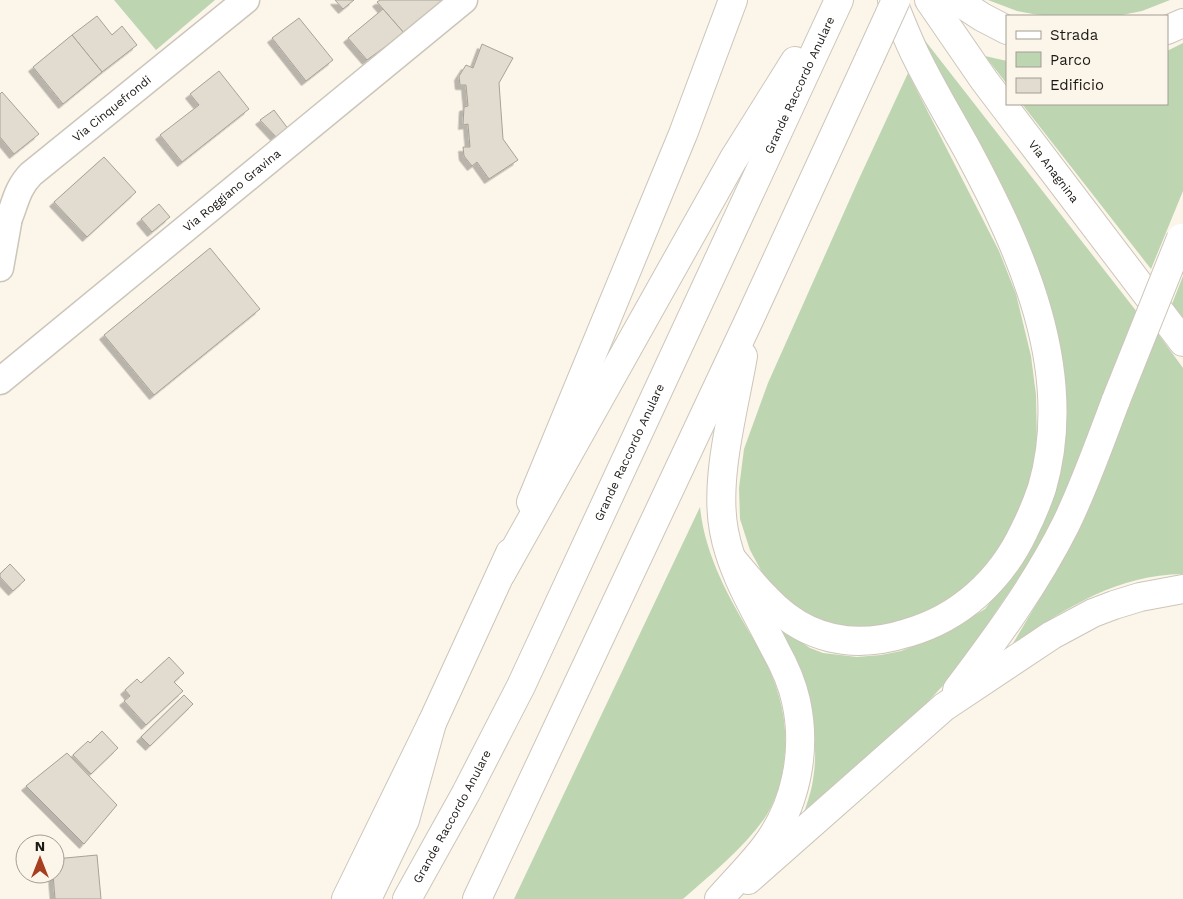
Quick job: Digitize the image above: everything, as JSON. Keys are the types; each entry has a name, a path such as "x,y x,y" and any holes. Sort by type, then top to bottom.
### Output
{"main road":[{"path":"346,899 432,723 501,574 683,134 733,0"},
{"path":"501,574 733,160 781,83 838,0"},
{"name":"Grande Raccordo Anulare","path":"407,899 466,793 521,686 838,0"},
{"path":"732,558 777,610 813,633 830,639 852,641 888,638 907,634 942,620 970,601 992,581 1019,542 1042,487 1050,448 1052,390 1045,346 1033,298 995,206 915,56 892,0"},
{"path":"477,899 750,318 896,0"},
{"name":"Via Anagnina","path":"928,0 984,80 1183,342"},
{"path":"956,0 1006,29"},
{"path":"1168,30 1183,23"},
{"path":"944,707 1011,618 1066,524 1182,236"},
{"path":"719,899 765,847 776,829 793,793 800,753 799,716 792,687 786,669 750,604 724,533 721,512 724,466 750,318"},
{"path":"725,899 944,707 1052,635 1087,616 1140,597 1183,589"},
{"path":"367,899 405,820 432,723"}],"street":[{"name":"Via Cinquefrondi","path":"0,268 4,228 18,191 31,174 246,0"},
{"name":"Via Roggiano Gravina","path":"0,381 464,0"}],"green space":[{"path":"114,0 215,0 156,50"},
{"path":"988,0 1170,0 1142,11 1122,15 1042,15 1017,11"},
{"path":"923,38 1137,312 1068,486 1043,542 953,675 903,728 800,824 813,780 814,737 811,717 805,698 772,622 810,648 823,653 857,657 901,651 946,633 985,609 1010,577 1060,386 919,49"},
{"path":"1183,43 1183,191 1151,269 1023,105 1168,105 1168,50"},
{"path":"985,56 1006,61 1006,83"},
{"path":"908,73 999,251 1016,294 1031,356 1036,395 1037,443 1028,489 1008,536 991,565 969,589 921,616 870,629 837,626 817,619 788,603 764,576 750,550 740,519 739,488 744,449 768,383"},
{"path":"1183,276 1183,318 1172,304"},
{"path":"1156,331 1183,368 1183,574 1136,580 1114,587 1052,618 1012,645 1061,563"},
{"path":"700,507 707,543 713,560 727,592 763,656 781,704 784,721 785,756 781,780 773,803 764,819 746,841 683,899 514,899"}],"building":[{"path":"335,0 354,0 343,9"},
{"path":"380,0 447,0 404,33 377,2"},
{"path":"383,9 404,33 367,60 348,38"},
{"path":"97,16 112,35 122,26 137,45 102,72 72,35"},
{"path":"299,18 333,60 306,81 272,38"},
{"path":"72,35 102,72 63,104 33,67"},
{"path":"482,44 513,58 499,83 503,139 518,160 489,179 477,162 472,166 464,156 463,147 470,147 468,124 463,125 464,107 468,106 466,85 460,85 459,76 466,65 473,68"},
{"path":"219,71 249,109 182,162 160,135 199,105 190,94"},
{"path":"2,92 39,134 14,154 0,137 0,94"},
{"path":"274,110 289,130 278,139 260,120"},
{"path":"104,157 136,192 87,237 54,202"},
{"path":"159,204 170,217 152,232 141,219"},
{"path":"210,248 260,309 154,395 104,335"},
{"path":"10,564 25,580 13,591 0,577 0,574"},
{"path":"169,657 184,673 174,682 183,691 146,725 124,701 130,696 125,690 137,679 141,683"},
{"path":"184,695 193,704 150,746 141,737"},
{"path":"102,731 118,748 91,774 73,755 88,741 90,743"},
{"path":"67,753 117,805 84,844 26,786"},
{"path":"97,855 101,899 55,899 54,884 65,884 65,858"}]}
